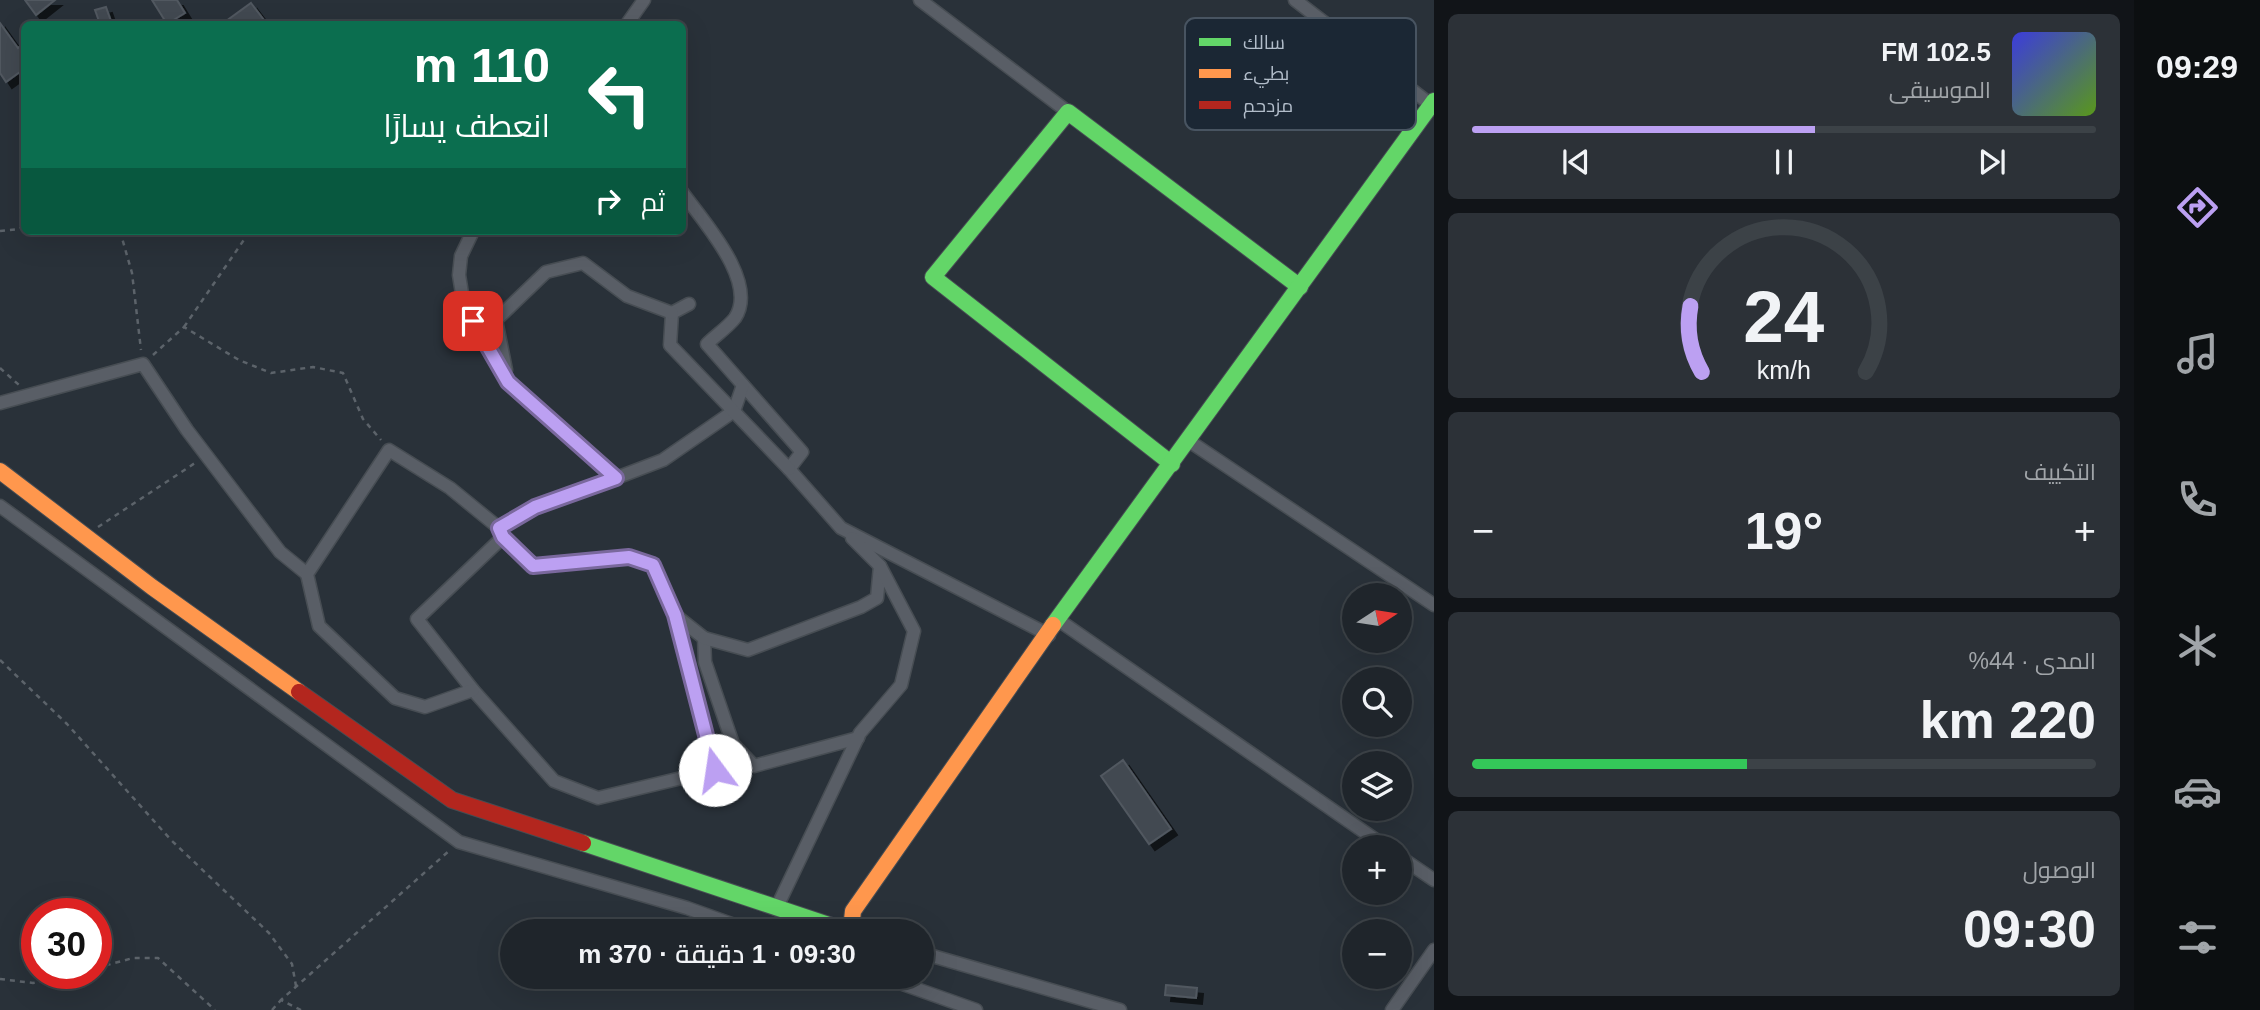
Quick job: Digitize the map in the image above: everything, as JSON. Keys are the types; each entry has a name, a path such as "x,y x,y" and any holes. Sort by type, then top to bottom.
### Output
{"street":[{"path":"629,21 644,0"},
{"path":"920,0 1300,286"},
{"path":"1295,0 1319,18"},
{"path":"1416,91 1433,104 1416,127"},
{"path":"1068,112 933,277 1172,464"},
{"path":"852,919 853,911 1049,635 1057,619 1414,130"},
{"path":"686,198 733,263 742,300 735,318 706,344 802,452 789,469"},
{"path":"471,235 461,256 459,275 464,306 508,382 616,478"},
{"path":"508,382 496,320 546,272 583,263 628,296 672,313 689,304"},
{"path":"672,313 670,345 880,566 915,631 901,685 858,738 776,909"},
{"path":"0,403 143,364 207,456 280,552 307,574 319,626 396,698 425,707 473,690"},
{"path":"307,574 389,450 450,488 501,533 533,566 629,557 653,565 675,615 715,770 598,798 554,781 473,690 417,620 501,533 535,507 663,460 734,411 743,385"},
{"path":"1189,441 1434,605"},
{"path":"0,471 86,538 452,800 808,919"},
{"path":"0,506 459,842 718,919"},
{"path":"842,528 1049,635"},
{"path":"675,615 704,638 748,650 861,607 877,598 880,566"},
{"path":"1057,619 1369,835"},
{"path":"704,638 705,662 733,744 754,766 858,738"},
{"path":"1412,865 1434,880"},
{"path":"1392,1010 1434,950"},
{"path":"934,956 1119,1010"},
{"path":"917,989 976,1010"}],"path":[{"path":"0,231 21,227"},
{"path":"121,235 132,273 143,364"},
{"path":"143,364 184,327 247,235"},
{"path":"184,327 239,360 271,373 313,368 343,373 346,387 363,418 389,450"},
{"path":"0,368 29,394"},
{"path":"86,538 108,518 207,456"},
{"path":"0,660 67,724 171,840 269,933 292,964 296,986"},
{"path":"272,1010 459,842"},
{"path":"112,964 133,958 158,958 215,1010"},
{"path":"0,979 21,982"},
{"path":"281,1000 300,1010"}],"building":[{"path":"25,0 55,0 36,15"},
{"path":"152,0 177,0 185,13 172,21 165,21"},
{"path":"251,3 265,21 226,21"},
{"path":"106,7 111,21 99,21 95,10"},
{"path":"0,23 18,48 21,46 21,71 6,82 0,73"},
{"path":"1123,760 1171,829 1149,844 1101,776"},
{"path":"1166,985 1197,988 1196,998 1165,995"}],"traffic: fast":[{"path":"1416,126 1434,101"},
{"path":"1172,464 933,277 1068,112 1300,287"},
{"path":"1053,625 1413,130"},
{"path":"583,843 811,919"}],"traffic: slow":[{"path":"0,471 152,587 299,692"},
{"path":"852,919 853,911 1053,625"}],"traffic: jam":[{"path":"299,692 452,800 583,843"}],"route":[{"path":"473,321 508,382 616,478 535,507 499,528 503,537 533,566 629,557 653,565 675,615 715,770"}]}
